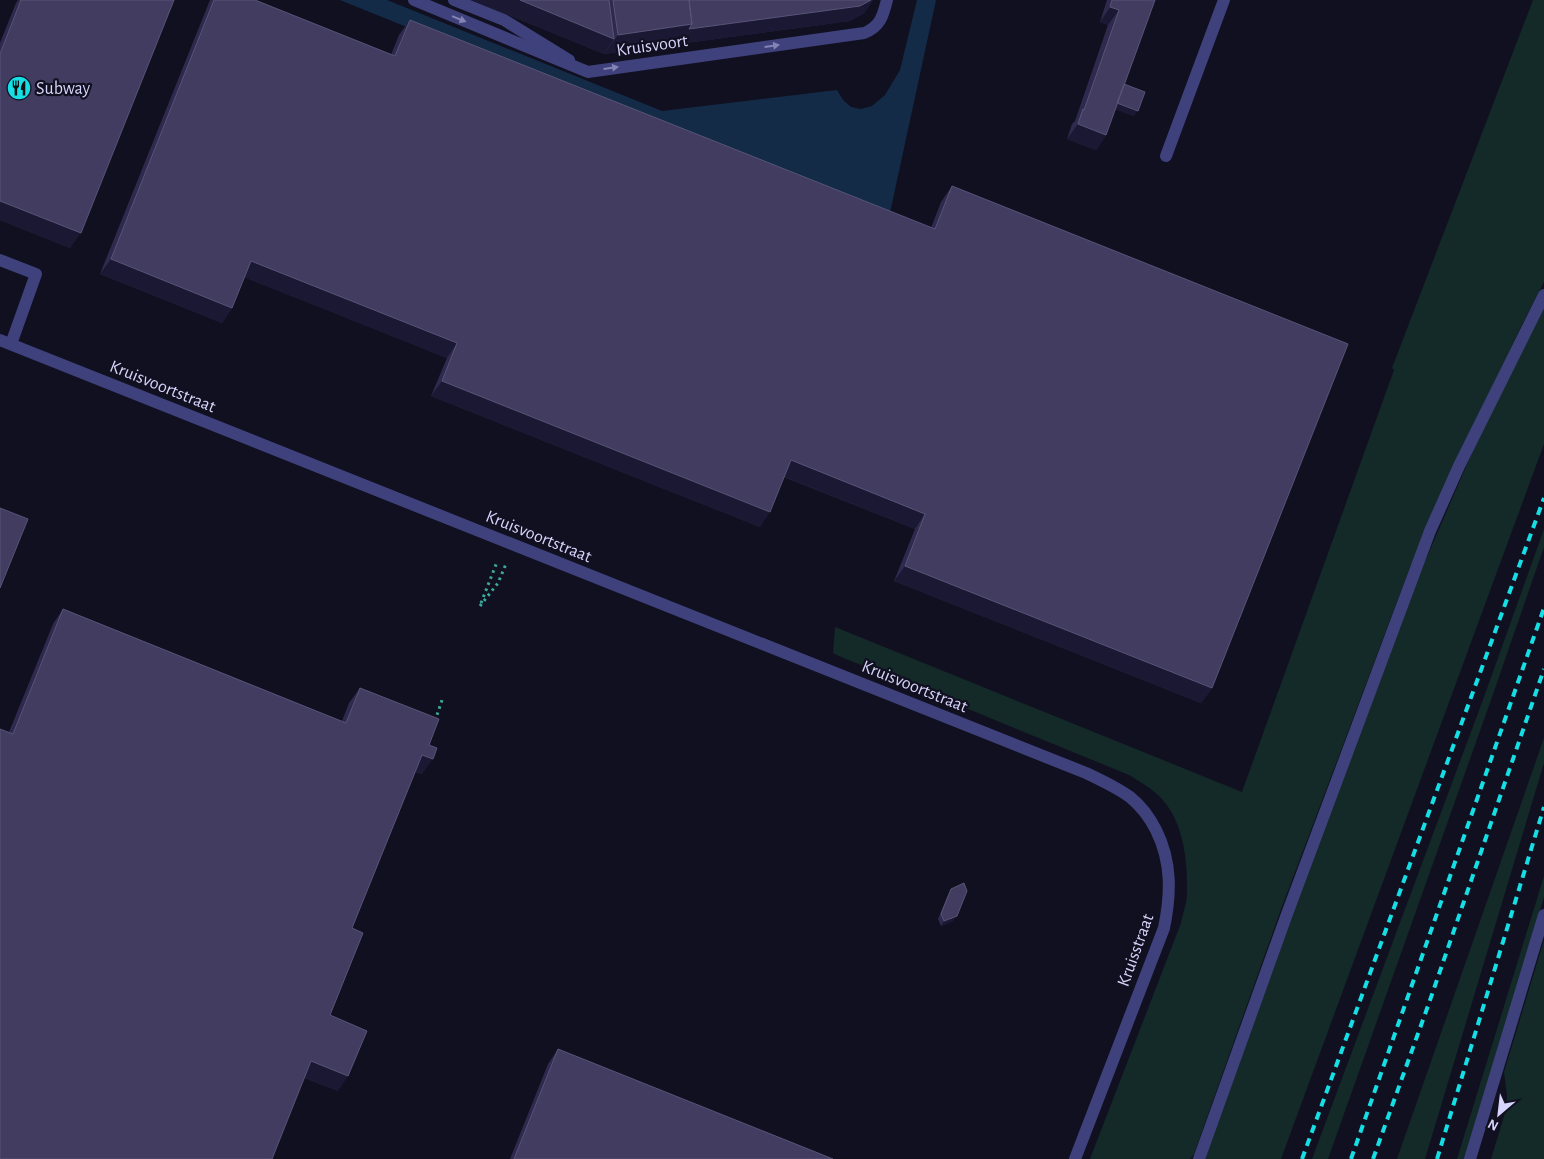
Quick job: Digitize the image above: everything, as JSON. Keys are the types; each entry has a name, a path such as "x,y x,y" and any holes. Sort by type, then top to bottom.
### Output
{"street":[{"path":"414,0 588,72"},
{"path":"454,0 504,20 588,72"},
{"name":"Kruisvoort","path":"588,72 864,33 872,30 879,23 884,14 887,0"},
{"path":"1166,156 1224,0"},
{"path":"0,260 36,274 5,342"},
{"path":"1198,1159 1430,531 1459,466 1544,296"},
{"name":"Kruisvoortstraat","path":"5,342 1065,764"},
{"name":"Kruisstraat","path":"1065,764 1110,784 1132,798 1149,817 1166,854 1170,884 1169,906 1164,928 1074,1159"},
{"path":"1470,1159 1544,915"}],"path":[{"path":"510,543 498,583 480,606 510,543"},
{"path":"434,725 442,700"}],"green space":[{"path":"1533,0 1544,0 1544,282 1453,467 1409,570 1280,912 1194,1154 1190,1159 1090,1159 1181,923 1185,908 1187,880 1185,854 1173,815 1158,795 1129,775 833,653 835,627 1242,792 1394,370 1392,368"},
{"path":"1544,308 1544,444 1281,1159 1205,1159 1292,917 1420,573 1481,432"},
{"path":"1544,529 1544,547 1328,1159 1312,1159 1484,697"},
{"path":"1544,738 1544,763 1425,1159 1397,1159"},
{"path":"1544,876 1544,897 1464,1159 1457,1159"},
{"path":"1544,940 1544,1159 1491,1159 1506,1110 1507,1095 1504,1072"}],"water":[{"path":"340,0 387,0 662,111 837,90 843,100 851,107 861,109 872,106 885,95 900,70 917,0 936,0 888,222"}],"building":[{"path":"21,0 174,0 81,233 0,201 0,54"},
{"path":"214,0 255,0 395,56 410,20 935,229 952,186 1348,344 1212,688 905,566 925,514 791,460 770,512 442,381 457,343 251,261 232,308 111,259"},
{"path":"520,0 609,0 614,39"},
{"path":"613,0 689,0 692,24 618,35"},
{"path":"689,0 871,0 860,6 689,29 692,24"},
{"path":"1112,0 1155,0 1106,135 1078,124 1119,10 1110,7"},
{"path":"1124,84 1145,92 1138,111 1117,103"},
{"path":"0,508 28,519 0,588"},
{"path":"63,609 346,723 360,688 439,719 429,745 437,748 433,759 422,755 352,928 363,933 330,1015 367,1031 348,1076 311,1061 272,1159 0,1159 0,729 13,734"},
{"path":"964,883 967,891 957,916 944,921 941,914 951,889"},
{"path":"558,1049 833,1159 514,1159"}],"railway":[{"path":"1302,1159 1544,498"},
{"path":"1351,1159 1544,608"},
{"path":"1373,1159 1544,669"},
{"path":"1437,1159 1544,807"}],"place":[{"name":"Subway","path":"19,88"}]}
